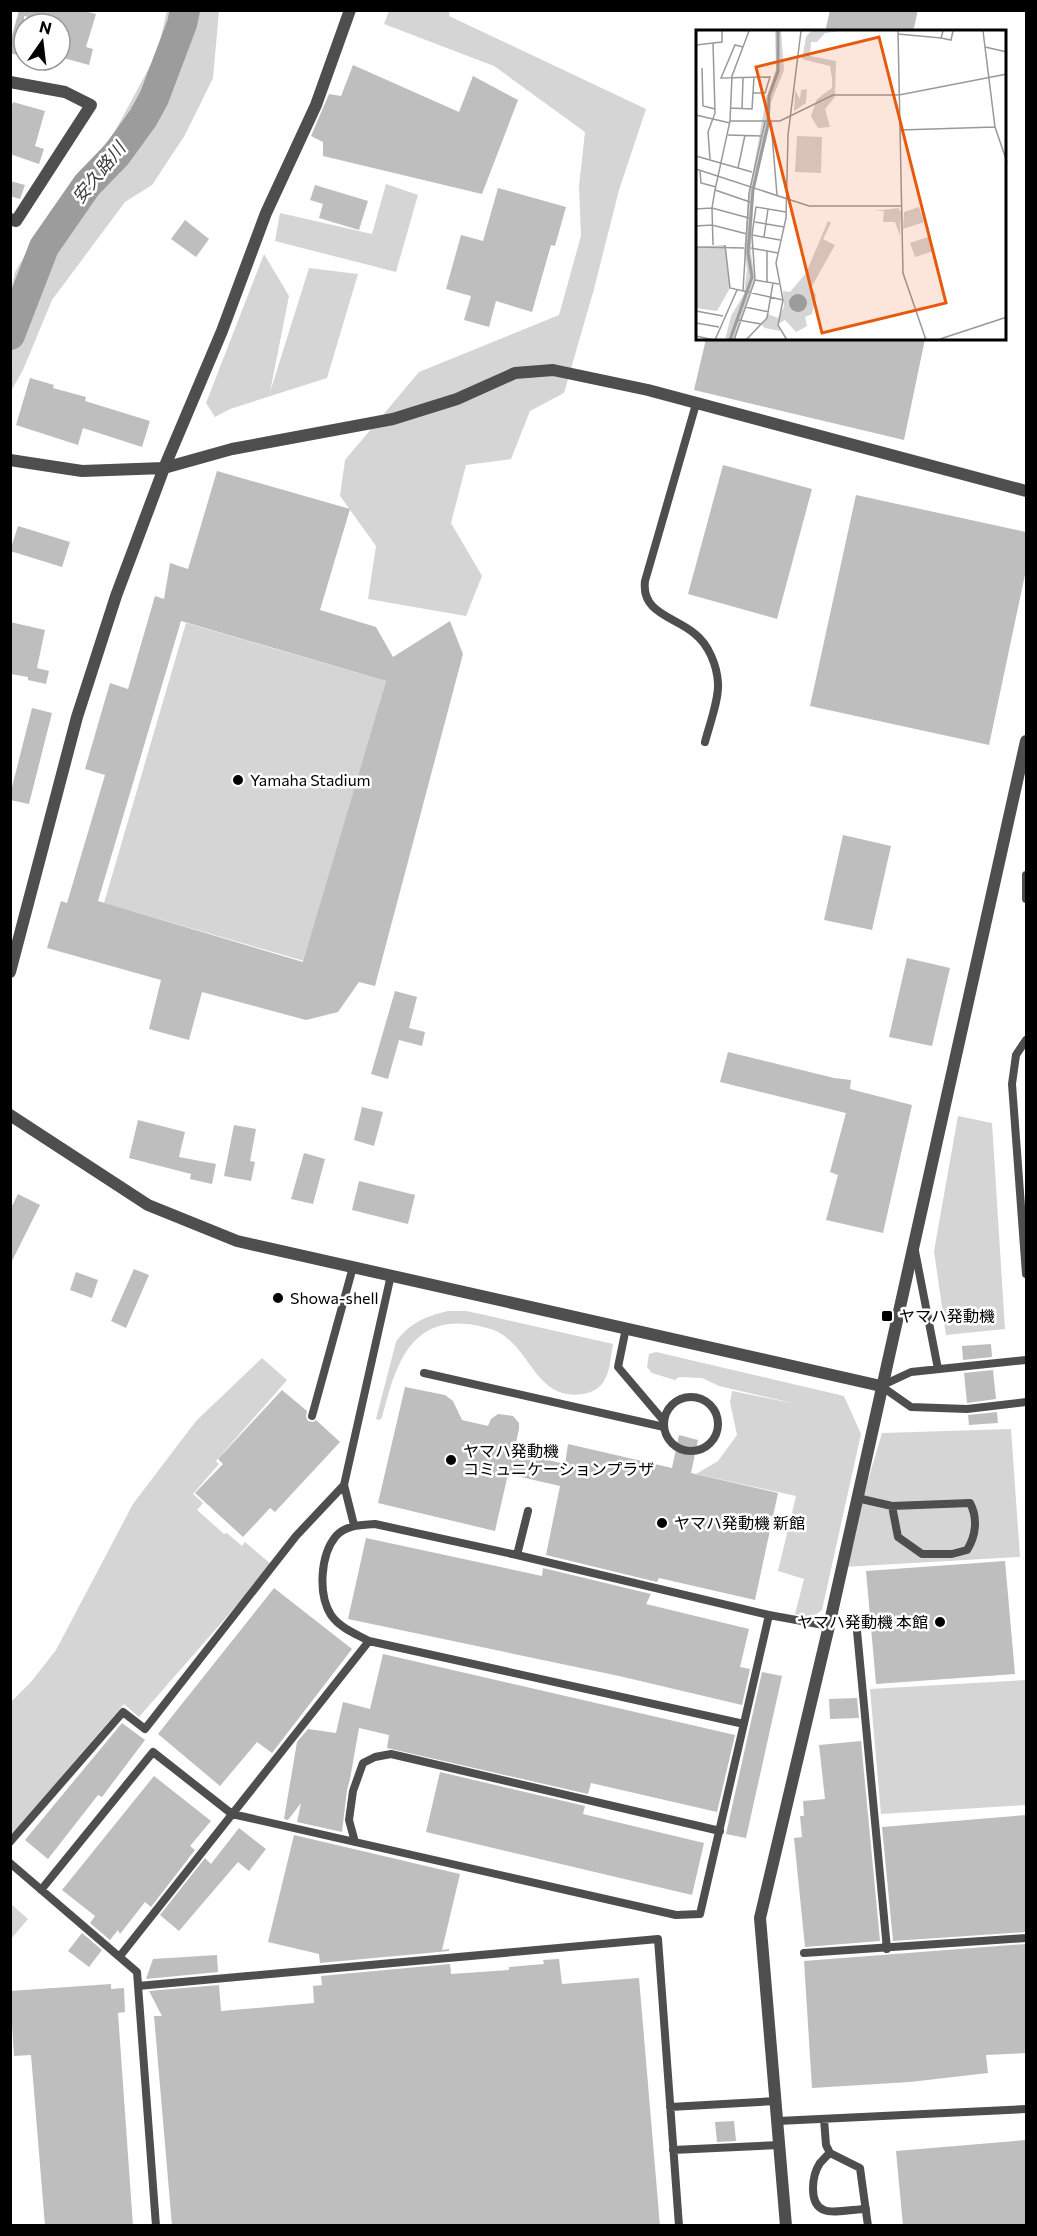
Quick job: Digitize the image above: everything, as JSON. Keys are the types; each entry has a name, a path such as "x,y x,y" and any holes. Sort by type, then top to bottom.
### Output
{"street":[{"path":"10,972 77,717 116,596 164,468 222,331 266,213 316,105 350,10"},
{"path":"10,82 65,92 91,105 16,221 10,219"},
{"path":"10,460 82,471 164,468 232,449 393,419 457,399 515,373 553,370 648,390 1026,490"},
{"path":"786,2226 760,1918 829,1626 881,1386 1022,778 1026,741"},
{"path":"10,1115 148,1205 237,1241 881,1386"}],"lane":[{"path":"696,404 645,581 644,593 649,605 695,633 707,647 715,666 718,685 705,742"},
{"path":"1026,875 1026,899"},
{"path":"1026,1040 1016,1055 1011,1084 1026,1274"},
{"path":"914,1245 938,1369"},
{"path":"312,1416 353,1267"},
{"path":"354,1525 344,1485 391,1275"},
{"path":"626,1328 618,1367 663,1424 665,1434 674,1446 687,1452 701,1450 712,1441 718,1428 716,1414 708,1402 694,1397 680,1399 669,1407 663,1424"},
{"path":"1026,1360 910,1372 881,1386 911,1407 967,1408 1026,1402"},
{"path":"424,1373 663,1424"},
{"path":"10,1842 123,1712 145,1729 296,1536 344,1485"},
{"path":"856,1498 892,1506 970,1503 975,1512 974,1539 967,1550 952,1554 922,1554 898,1537 892,1506"},
{"path":"517,1555 528,1511"},
{"path":"744,1724 369,1641 342,1627 331,1614 323,1591 323,1572 328,1552 337,1536 354,1525 375,1524 769,1615 829,1626"},
{"path":"41,1890 153,1752 232,1814 676,1915 700,1914 769,1615"},
{"path":"857,1631 887,1949"},
{"path":"120,1956 369,1641"},
{"path":"355,1842 349,1820 353,1791 363,1764 375,1757 391,1754 720,1831"},
{"path":"10,1863 137,1972 156,2226"},
{"path":"804,1953 1026,1938"},
{"path":"138,1986 658,1939 679,2226"},
{"path":"670,2107 776,2101"},
{"path":"778,2121 1026,2109"},
{"path":"824,2119 826,2145 830,2153 860,2168 868,2226"},
{"path":"674,2150 780,2145"},
{"path":"830,2153 819,2164 814,2178 814,2194 818,2206 826,2212 866,2208"}],"shaded area":[{"path":"167,10 219,11 213,78 185,135 152,185 125,202 52,300 23,370 11,391 11,368 14,368 10,367 11,290 15,272 52,209 114,133 158,51"},
{"path":"389,11 450,11 449,16 646,109 619,190 564,393 530,411 511,459 466,465 451,523 482,576 466,616 368,599 376,546 340,496 345,460 419,372 559,315 581,236 579,186 585,132 494,66 384,24"},
{"path":"386,184 418,195 396,272 275,241 280,213 372,234"},
{"path":"264,254 289,296 270,392 309,268 358,274 327,378 230,409 215,417 206,403"},
{"path":"186,623 386,681 304,961 104,903"},
{"path":"958,1116 992,1123 1005,1329 946,1335 934,1251"},
{"path":"448,1311 466,1311 613,1344 607,1376 599,1388 592,1392 568,1394 556,1391 537,1375 522,1354 503,1335 468,1324 447,1324 431,1329 417,1339 407,1351 398,1366 382,1418 376,1419 396,1342 406,1330 418,1322"},
{"path":"656,1352 844,1396 861,1434 822,1610 819,1613 809,1616 795,1614 804,1579 778,1571 796,1496 696,1474 718,1461 737,1435 730,1402 732,1391 797,1404 719,1386 702,1378 679,1377 675,1380 652,1373 647,1367 649,1354"},
{"path":"262,1358 287,1380 216,1461 219,1464 193,1494 203,1503 197,1510 224,1534 227,1533 242,1546 245,1542 272,1565 139,1717 124,1704 11,1835 11,1702 31,1682 56,1650 133,1504 196,1421"},
{"path":"1011,1429 1020,1557 842,1567 882,1433"},
{"path":"1026,1680 1026,1805 881,1814 870,1689"},
{"path":"11,1904 28,1919 11,1939"}],"building":[{"path":"19,10 81,10 96,14 86,47 93,49 89,65 72,60 72,12 18,12"},
{"path":"830,10 918,10 913,30 825,30"},
{"path":"12,36 12,54 10,53"},
{"path":"353,65 459,112 473,76 518,100 482,194 323,156 323,142 311,136 329,94 341,96"},
{"path":"13,102 45,111 35,146 44,149 39,164 10,154 10,113"},
{"path":"10,181 25,185 20,199 10,196"},
{"path":"315,185 368,201 359,230 319,218 323,204 310,200"},
{"path":"498,188 566,207 555,246 551,245 532,312 496,301 489,327 464,320 471,296 446,289 461,235 483,241"},
{"path":"185,220 209,239 196,257 171,239"},
{"path":"706,340 925,340 904,440 694,390"},
{"path":"30,378 54,385 53,388 86,397 85,401 150,421 142,447 83,428 78,445 16,425"},
{"path":"723,465 812,489 777,619 688,594"},
{"path":"217,471 350,509 320,610 376,627 393,657 450,621 463,654 375,986 359,982 338,1012 306,1020 202,992 189,1040 149,1029 161,980 47,948 61,901 67,903 105,775 85,769 110,683 128,689 155,596 164,599 170,563 188,569","holes":["181,621 386,681 303,962 98,901"]},
{"path":"856,495 1026,532 1026,570 989,745 810,706"},
{"path":"18,526 70,542 62,567 10,551"},
{"path":"10,622 45,630 37,668 49,671 46,684 28,680 28,677 10,674"},
{"path":"32,708 52,713 29,804 10,800 10,795"},
{"path":"843,835 891,846 872,930 824,920"},
{"path":"907,958 950,968 932,1046 889,1037"},
{"path":"395,991 417,997 409,1028 425,1032 422,1046 399,1040 388,1079 371,1074"},
{"path":"728,1052 834,1078 851,1080 850,1089 912,1105 883,1233 826,1220 838,1175 830,1172 846,1113 720,1082"},
{"path":"362,1107 383,1112 374,1146 354,1140"},
{"path":"138,1120 185,1132 179,1157 216,1164 212,1184 190,1179 191,1174 129,1158"},
{"path":"234,1125 256,1129 250,1161 255,1162 251,1181 224,1176"},
{"path":"304,1153 325,1159 313,1204 291,1199"},
{"path":"359,1181 415,1195 408,1224 352,1210"},
{"path":"18,1194 40,1205 10,1265 10,1210"},
{"path":"134,1269 149,1275 126,1328 111,1321"},
{"path":"76,1272 98,1280 92,1298 70,1290"},
{"path":"991,1344 992,1357 963,1360 962,1346"},
{"path":"993,1370 996,1399 967,1403 964,1373"},
{"name":"ヤマハ発動機 新館","path":"405,1387 445,1395 453,1401 462,1420 488,1426 491,1419 498,1414 513,1416 519,1423 514,1452 565,1464 568,1444 672,1468 679,1435 698,1440 691,1473 778,1493 755,1600 659,1578 657,1582 546,1555 560,1486 508,1474 495,1531 378,1503"},
{"path":"282,1390 307,1411 308,1421 316,1420 340,1442 275,1512 270,1508 243,1537 195,1493 223,1464 218,1459"},
{"path":"997,1412 998,1423 969,1425 968,1415"},
{"path":"366,1538 542,1576 543,1568 651,1594 646,1604 749,1629 740,1667 750,1669 742,1705 619,1676 348,1619"},
{"name":"ヤマハ発動機 本館","path":"1005,1561 1015,1674 876,1684 866,1571"},
{"path":"274,1588 352,1649 272,1753 257,1742 220,1786 158,1734"},
{"path":"383,1654 735,1735 717,1812 591,1783 588,1794 387,1748 389,1735 359,1728 347,1790 342,1832 297,1822 301,1803 288,1820 284,1819 297,1742 308,1729 336,1733 343,1702 370,1709"},
{"path":"762,1672 782,1676 746,1838 726,1834"},
{"path":"857,1698 859,1718 830,1719 829,1699"},
{"path":"122,1723 145,1740 102,1797 98,1795 48,1859 25,1840"},
{"path":"861,1741 880,1941 805,1947 794,1838 802,1837 800,1816 804,1816 803,1801 825,1799 819,1745"},
{"path":"440,1772 585,1806 583,1814 704,1843 692,1895 426,1832"},
{"path":"154,1776 211,1821 190,1846 195,1850 151,1907 145,1902 120,1934 118,1930 110,1940 90,1923 95,1916 62,1890"},
{"path":"1026,1815 1026,1932 893,1941 882,1827"},
{"path":"239,1828 266,1849 249,1871 238,1862 179,1931 160,1915 205,1858 211,1864"},
{"path":"294,1835 460,1874 442,1950 449,1949 449,1951 320,1963 319,1954 268,1942"},
{"path":"82,1933 102,1950 89,1967 68,1951"},
{"path":"1026,1944 1026,2053 986,2055 988,2073 910,2082 812,2088 804,1961"},
{"path":"217,1955 218,1972 146,1979 153,1959"},
{"path":"559,1959 562,1984 639,1978 660,2226 172,2226 154,2016 162,2016 149,1991 219,1985 221,2011 314,2003 313,1986 322,1985 321,1976 450,1964 451,1974 509,1970 509,1967 544,1964 543,1960"},
{"path":"111,1984 111,1989 124,1988 125,2012 118,2013 133,2226 45,2226 31,2055 14,2056 10,1991"},
{"path":"734,2121 736,2141 717,2142 715,2122"},
{"path":"1026,2140 1026,2226 903,2226 896,2151"}],"waterway":[{"name":"安久路川","path":"10,335 44,247 87,185 117,154 143,118 154,98 182,24 185,10"}],"place":[{"name":"Yamaha Stadium","path":"238,780"},
{"name":"Showa-shell","path":"278,1298"},
{"name":"ヤマハ発動機","path":"887,1316"},
{"name":"ヤマハ発動機 コミュニケーションプラザ","path":"451,1460"},
{"name":"ヤマハ発動機 新館","path":"662,1523"},
{"name":"ヤマハ発動機 本館","path":"940,1622"}]}
